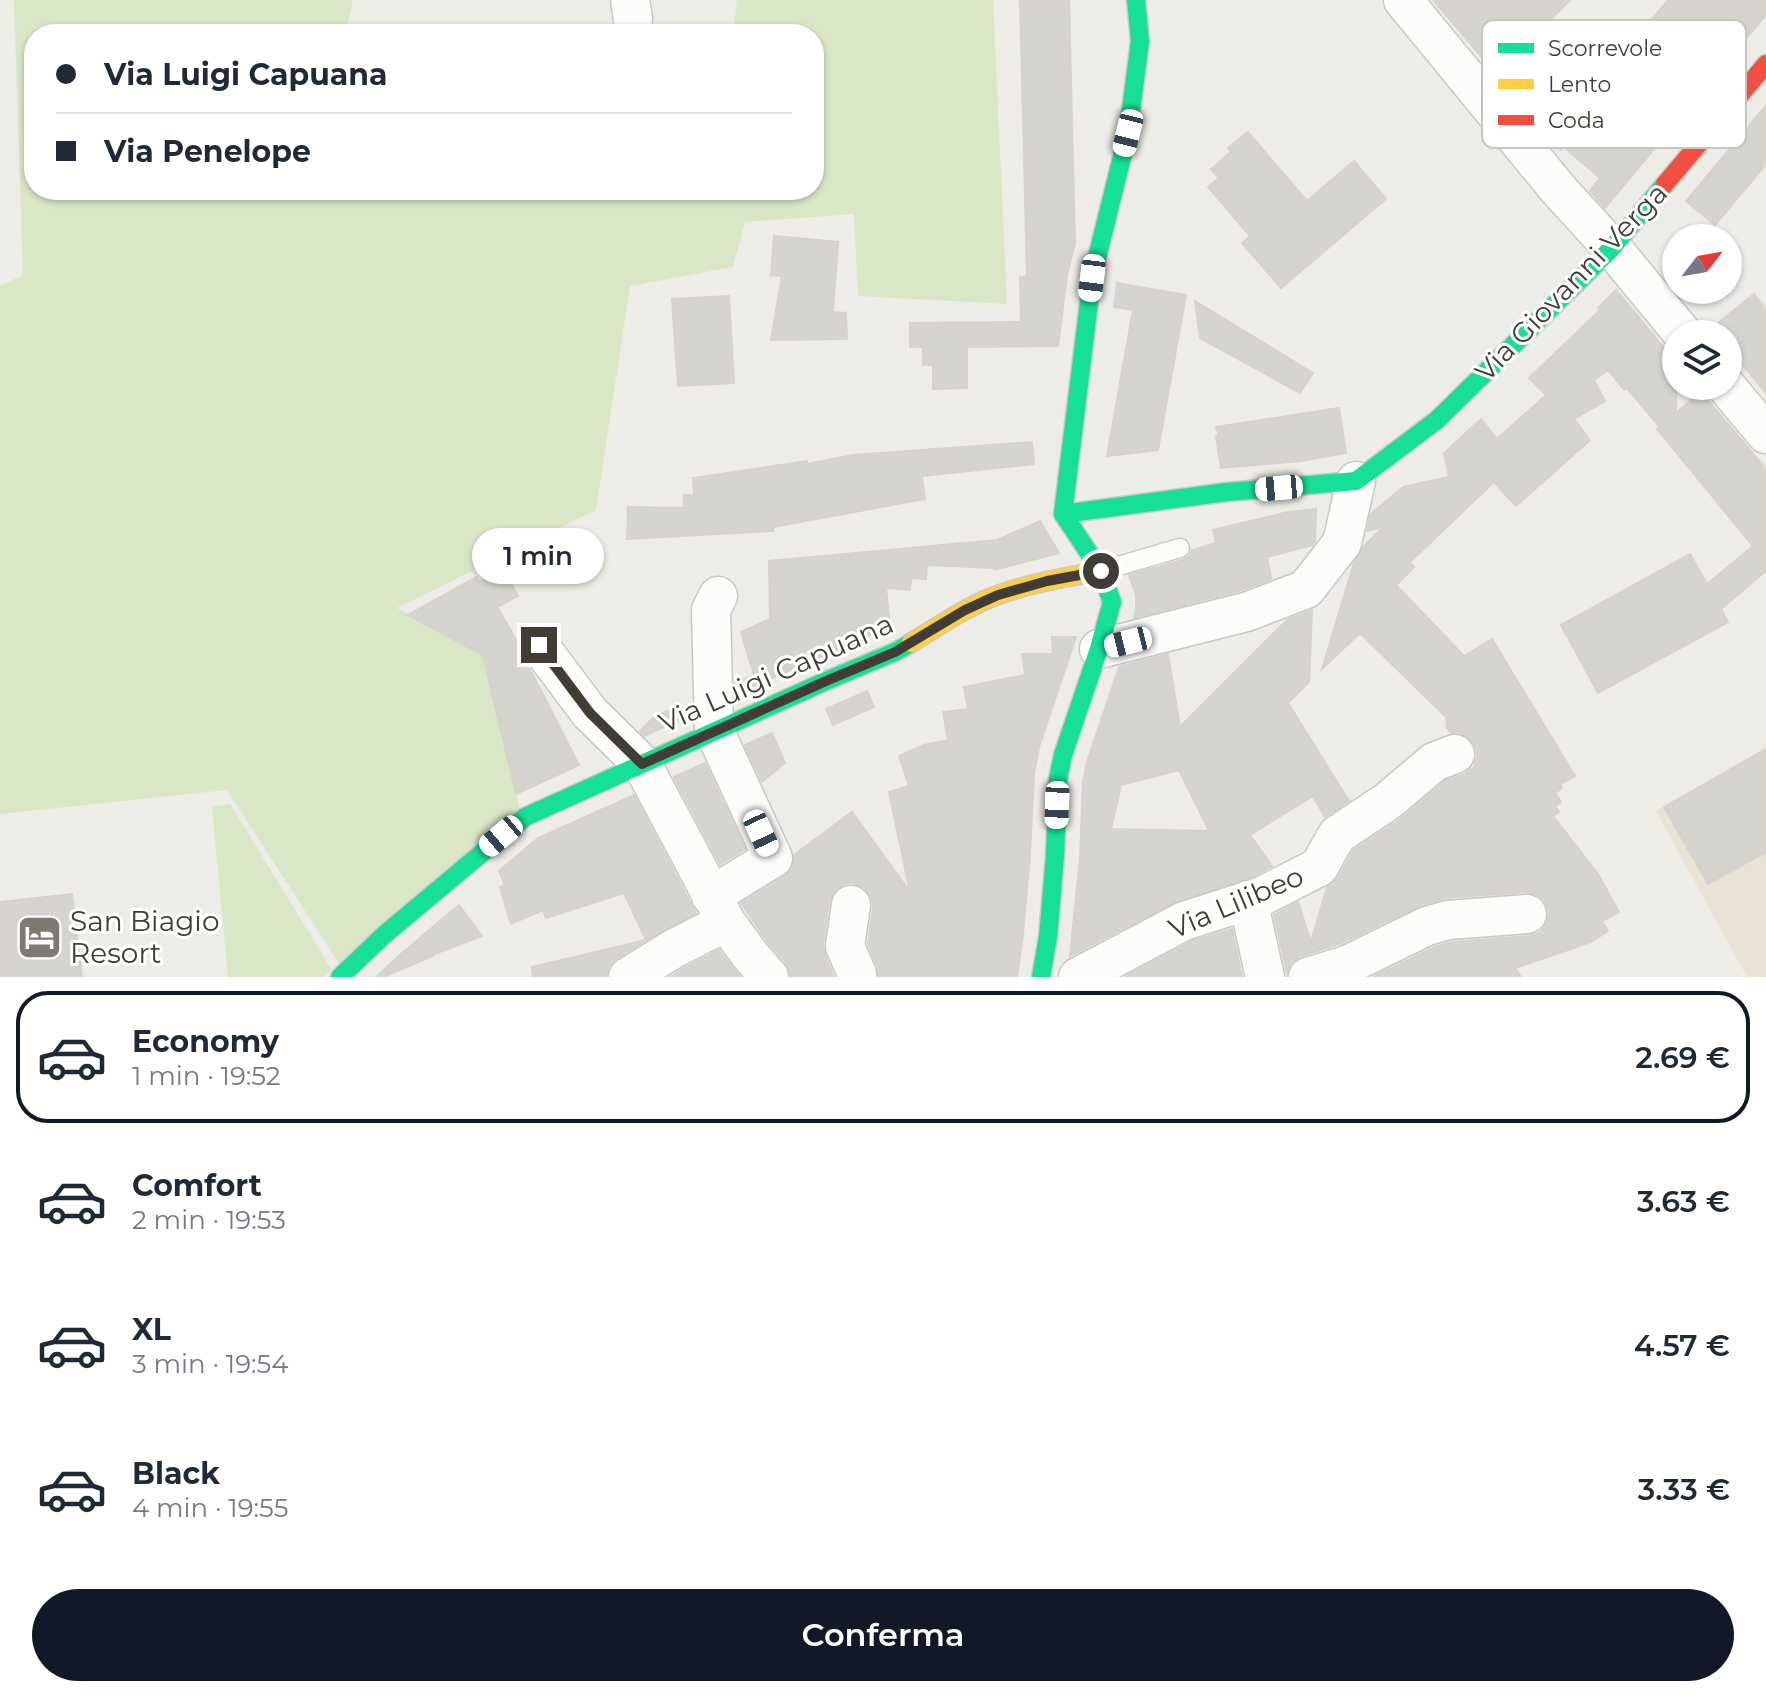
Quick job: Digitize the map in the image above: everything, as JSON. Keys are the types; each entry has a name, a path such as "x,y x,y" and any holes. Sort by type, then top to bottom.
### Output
{"street":[{"path":"1041,977 1055,856 1058,779 1112,602 1101,571 1063,514 1092,278 1130,118 1140,41 1136,0"},
{"path":"1403,0 1482,96"},
{"name":"Via Giovanni Verga","path":"1746,88 1766,64"},
{"path":"1524,148 1671,320"},
{"name":"Via Giovanni Verga","path":"1356,481 1437,420 1612,248 1696,148"},
{"path":"1738,400 1766,434"},
{"path":"1063,514 1227,492 1356,481 1342,543 1306,589 1246,612 1099,649"},
{"name":"Via Luigi Capuana","path":"340,977 384,935 525,817 714,730 895,652 965,610 998,595 1047,581 1101,571"},
{"path":"628,977 673,949 773,858 714,730 711,610 718,596"},
{"path":"539,645 590,713 642,764 718,909 769,977"},
{"name":"Via Lilibeo","path":"1078,977 1184,921 1262,896 1319,867 1337,835 1388,801 1434,762 1455,754"},
{"path":"1248,900 1265,977"},
{"path":"851,905 845,946 856,977"},
{"path":"1308,977 1347,965 1427,926 1448,920 1527,914"}],"lane":[{"path":"1101,571 1180,548"}],"shaded area":[{"path":"1766,749 1766,977 1747,977 1656,811"}],"green space":[{"path":"14,0 353,0 347,24 24,24 24,200 824,200 824,24 734,24 737,0 993,0 1007,304 858,296 854,214 745,222 733,267 630,286 596,510 397,608 483,656 520,811 340,965 227,790 0,814 0,286 23,275"},
{"path":"230,804 332,970 324,977 228,977 212,807"}],"building":[{"path":"1020,0 1069,0 1075,243 1067,275 1058,346 967,347 967,388 933,389 933,365 923,365 923,347 910,347 910,323 1021,322 1020,277 1027,276"},
{"path":"1433,0 1570,0 1550,20 1482,20 1482,57"},
{"path":"1668,0 1766,0 1766,15 1746,39 1746,20 1651,20"},
{"path":"1766,105 1766,164 1714,224 1686,201 1730,148 1746,148 1746,129"},
{"path":"1248,132 1307,201 1354,161 1386,199 1281,288 1242,243 1250,236 1208,187 1219,178 1211,169 1231,152 1228,148"},
{"path":"1565,148 1655,148 1605,208 1590,191 1600,178"},
{"path":"774,236 838,242 833,312 846,313 847,339 771,340 782,276 771,275"},
{"path":"1117,283 1186,295 1158,450 1107,456 1133,310 1114,307"},
{"path":"1616,290 1662,345 1662,400 1676,400 1676,413 1691,400 1708,400 1766,469 1766,571 1721,609 1728,622 1598,693 1561,625 1690,554 1707,584 1753,546 1657,429 1660,427 1608,370 1594,380 1605,401 1574,419 1590,440 1516,506 1494,482 1410,562 1414,567 1396,585 1464,656 1492,639 1575,776 1560,784 1562,788 1555,793 1561,802 1555,806 1559,812 1553,816 1598,874 1619,912 1602,921 1608,931 1591,942 1515,968 1521,977 1373,977 1452,942 1539,933 1547,923 1549,912 1545,901 1536,894 1526,892 1446,898 1421,905 1339,944 1301,956 1291,963 1287,973 1274,915 1298,902 1311,942 1327,887 1338,878 1354,850 1402,818 1445,781 1463,775 1476,766 1476,747 1469,738 1459,732 1451,733 1446,717 1360,633 1322,669 1354,563 1364,546 1383,527 1367,531 1371,514 1403,487 1449,477 1444,453 1481,419 1497,439 1546,395 1529,378 1600,310 1598,308"},
{"path":"1754,294 1766,309 1766,393 1742,364 1742,320 1722,320"},
{"path":"729,296 734,383 678,386 672,299"},
{"path":"1195,301 1313,373 1300,393 1200,338"},
{"path":"1339,408 1346,453 1301,461 1221,468 1216,427"},
{"path":"1032,442 1034,464 922,476 925,499 773,527 773,531 627,539 628,507 684,508 684,495 694,495 693,478 853,455"},
{"path":"1316,509 1315,542 1267,557 1271,579 1239,591 1134,618 1136,595 1129,575 1183,560 1192,550 1216,543 1213,530 1288,512"},
{"path":"1040,521 1059,553 994,570 927,565 926,579 911,578 910,590 886,588 890,626 735,695 735,682 754,675 741,632 770,619 769,561 997,540"},
{"path":"504,569 518,596 497,607 579,765 516,794 483,655 408,615 476,577 479,582"},
{"path":"1312,610 1309,682 1288,703 1349,801 1325,817 1313,796 1250,835 1272,866 1254,876 1174,902 1070,956 1080,858 1083,782 1119,667 1168,654 1180,727 1287,620","holes":["1179,770 1209,831 1111,829 1121,785"]},
{"path":"1052,637 1076,637 1039,747 1034,774 1030,854 1017,977 878,977 877,965 868,943 872,898 864,887 853,883 844,884 834,891 829,902 823,944 834,977 790,977 786,963 741,903 785,876 792,869 794,855 852,812 910,892 889,792 909,786 899,756 924,745 948,740 943,712 968,709 964,687 1025,675 1022,654 1053,654"},
{"path":"867,691 874,707 833,725 826,709"},
{"path":"680,705 686,717 644,736 640,731 654,717"},
{"path":"772,733 785,763 762,782 745,745"},
{"path":"1766,749 1766,852 1708,884 1664,807"},
{"path":"705,763 745,849 720,864 674,777"},
{"path":"634,795 696,913 646,940 624,893 546,918 543,910 511,924 500,887 505,885 499,871 538,838"},
{"name":"San Biagio Resort","path":"72,894 82,977 0,977 0,902"},
{"path":"459,905 482,936 383,977 376,977 401,954"},
{"path":"1232,929 1242,977 1125,977 1193,941"},
{"path":"646,940 616,959 608,967 606,977 533,977 532,967"},
{"path":"719,950 740,977 670,977 684,968"}],"traffic: fast":[{"path":"1041,977 1055,856 1058,779 1112,602 1101,571 1063,514 1092,278 1128,133 1140,41 1136,0"},
{"path":"1063,514 1227,492 1356,481 1437,420 1612,248 1665,184"},
{"path":"340,977 384,935 525,817 911,643"}],"traffic: slow":[{"path":"911,643 964,611 998,595 1101,571"}],"traffic: jam":[{"path":"1746,88 1766,64"},
{"path":"1665,184 1695,148"}],"place":[{"name":"San Biagio Resort","path":"39,937"}],"route":[{"path":"539,645 590,713 642,764 895,652 965,610 998,595 1047,581 1101,571"}]}
